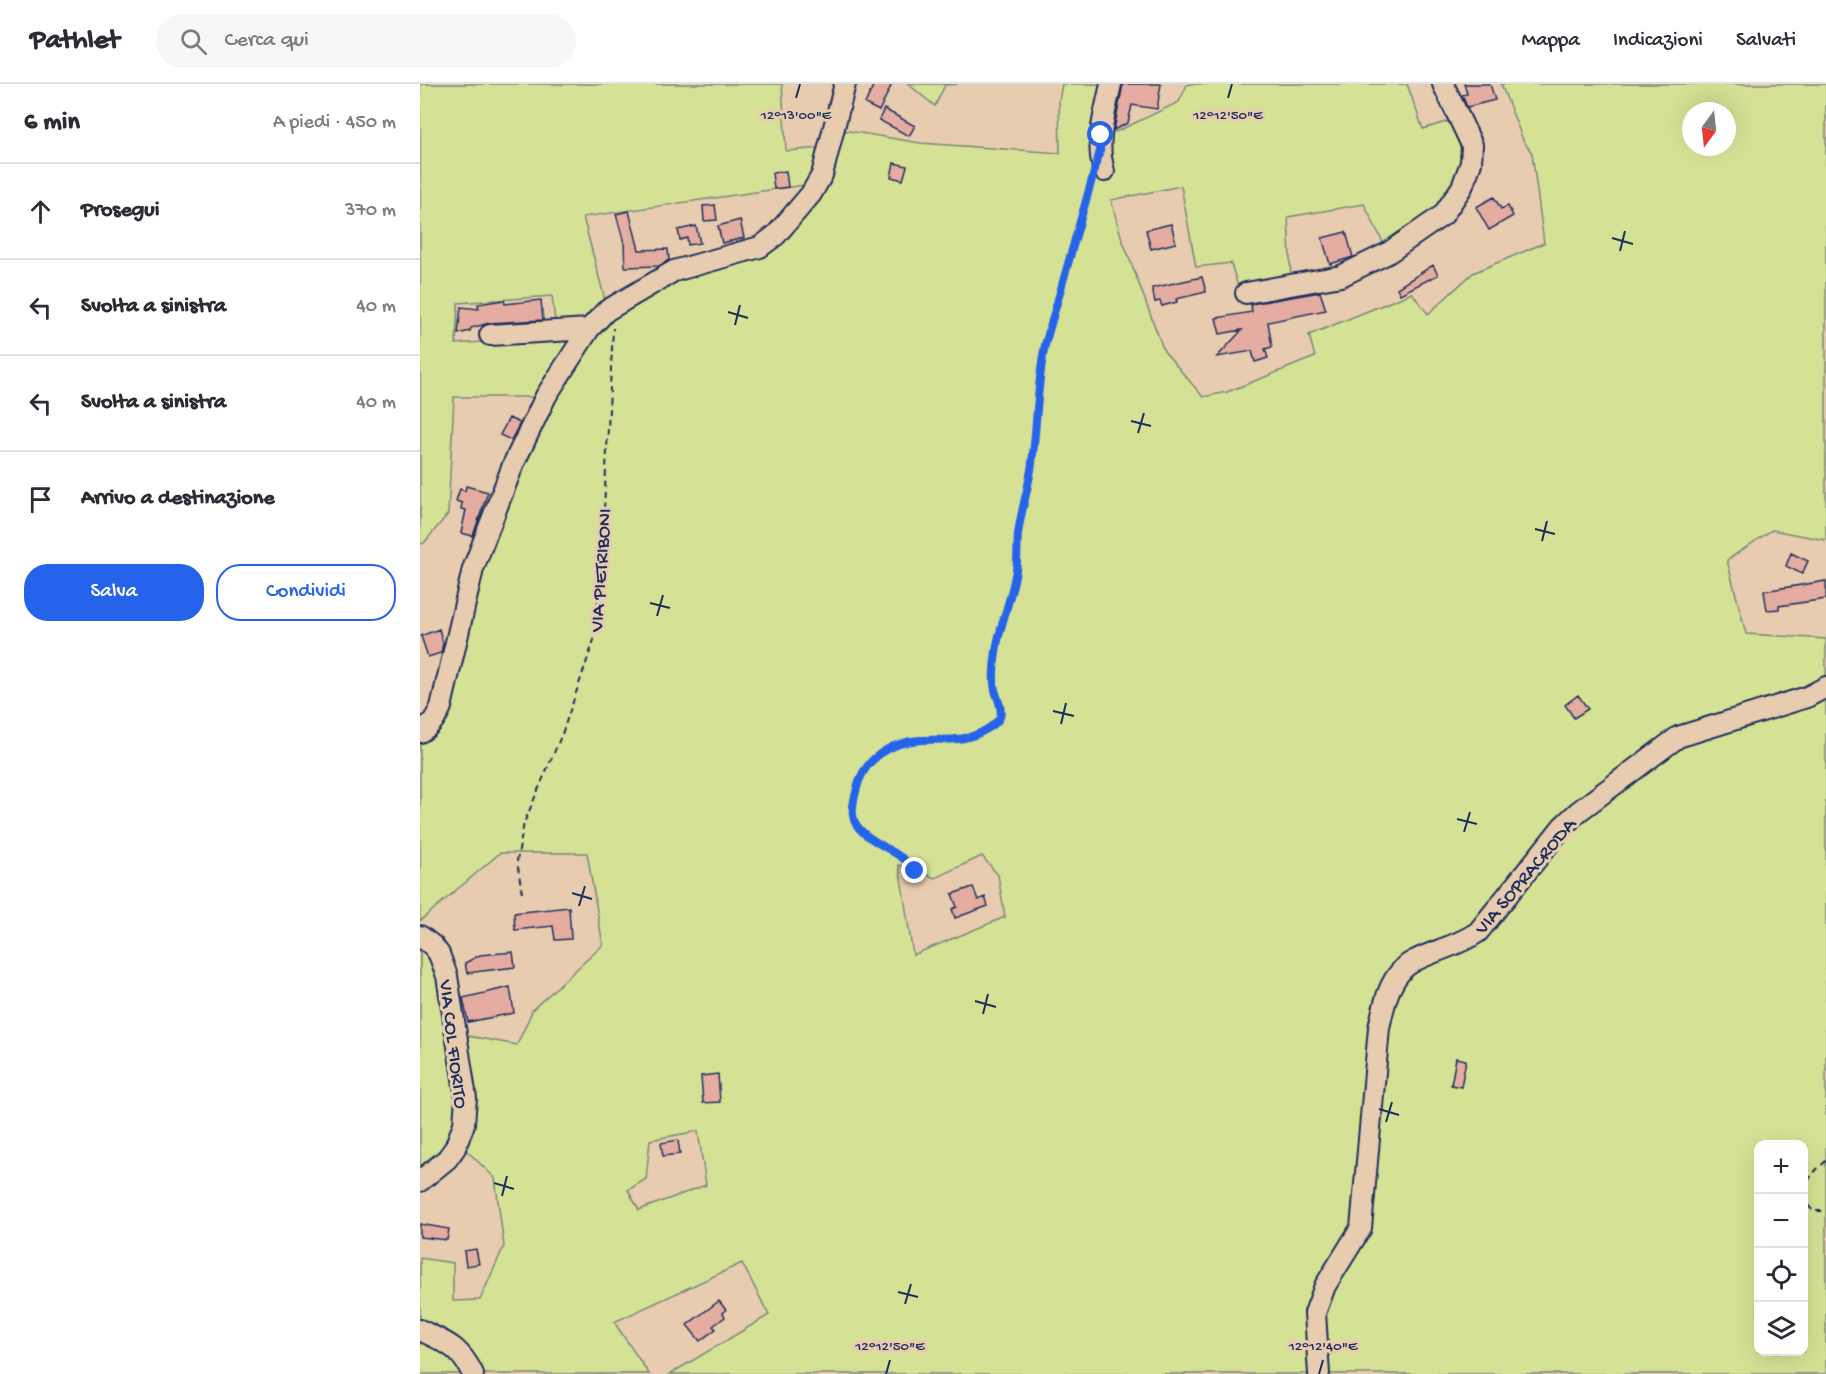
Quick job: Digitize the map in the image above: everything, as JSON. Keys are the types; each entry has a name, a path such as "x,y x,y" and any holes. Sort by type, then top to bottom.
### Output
{"street":[{"path":"420,732 436,718 441,706 473,569 513,465 546,396 589,329 606,311 674,271 760,247 776,235 811,194 822,175 845,84"},
{"path":"1104,171 1100,151 1111,84"},
{"path":"1246,293 1341,276 1388,253 1443,214 1462,187 1471,163 1472,145 1443,84"},
{"path":"490,335 589,329"},
{"name":"VIA SOPRACRODA","path":"1319,1374 1315,1313 1325,1286 1361,1228 1383,1007 1390,986 1400,972 1413,961 1466,941 1478,932 1563,826 1579,811 1678,737 1807,697 1826,687"},
{"name":"VIA COL FIORITO","path":"420,936 439,954 447,976 465,1111 464,1124 455,1148 447,1159 420,1181"},
{"path":"420,1330 459,1352 465,1358 473,1374"}],"path":[{"path":"915,871 906,860 864,834 855,822 853,814 856,790 861,773 872,759 887,748 904,742 953,741 976,736 992,726 1000,716 1000,707 994,687 995,667 998,644 1016,569 1018,535 1033,455 1041,366 1100,151"},
{"name":"VIA PIETRIBONI","path":"522,893 517,861 524,823 562,734 594,640 601,570 615,306"},
{"path":"1826,1161 1818,1167 1804,1191 1806,1204 1813,1211 1826,1211"}],"green space":[{"path":"420,84 782,84 786,151 834,147 837,129 920,143 1060,153 1059,101 1062,84 1113,84 1104,128 1116,132 1179,102 1187,85 1191,84 1407,84 1423,129 1456,119 1468,150 1461,197 1391,258 1364,204 1288,217 1291,279 1238,287 1231,263 1196,267 1181,186 1111,200 1121,236 1164,351 1203,397 1227,392 1315,357 1309,335 1412,293 1428,314 1473,273 1544,243 1532,153 1523,140 1501,84 1826,84 1826,540 1772,530 1727,560 1746,634 1826,639 1826,1374 670,1374 769,1315 742,1263 614,1322 649,1374 420,1374 420,1258 453,1263 453,1301 480,1300 504,1246 495,1178 462,1146 420,1178 420,930 463,1035 517,1045 533,1009 603,945 587,853 500,853 420,921 420,736 434,728 480,560 550,397 454,397 448,514 424,543 420,544","holes":["811,184 751,255 606,304 583,217","552,296 557,336 456,344 458,303","982,856 998,875 1005,917 913,955 899,865 935,878","698,1131 706,1185 639,1210 628,1190 646,1179 650,1140"]},
{"path":"908,84 958,84 945,85 935,106"}],"building":[{"path":"874,84 892,84 879,111 865,104"},
{"path":"1123,84 1161,84 1157,109 1132,105 1128,123 1114,130"},
{"path":"1464,84 1490,84 1495,100 1467,107 1462,95 1467,94"},
{"path":"884,109 915,126 909,136 879,120"},
{"path":"894,163 907,166 903,180 891,177"},
{"path":"786,171 788,187 774,189 772,173"},
{"path":"1494,197 1501,209 1508,206 1513,216 1489,230 1476,207"},
{"path":"715,205 717,220 704,221 703,206"},
{"path":"629,211 639,250 668,249 669,260 659,266 625,267 624,243 616,214"},
{"path":"740,220 744,238 722,243 718,226"},
{"path":"1171,224 1176,243 1151,249 1146,230"},
{"path":"696,226 700,243 688,245 687,238 680,240 678,230"},
{"path":"1346,232 1353,257 1330,264 1322,238"},
{"path":"1433,265 1438,275 1400,294 1397,288"},
{"path":"1202,277 1206,292 1176,299 1177,302 1162,306 1160,301 1155,302 1152,288"},
{"path":"1320,292 1326,310 1268,322 1272,347 1265,349 1268,358 1255,362 1252,351 1217,357 1242,330 1220,334 1216,318 1252,312 1251,304"},
{"path":"504,300 505,304 541,300 543,320 489,323 458,334 461,307 479,309 478,304"},
{"path":"509,418 520,423 511,440 500,435"},
{"path":"466,486 488,492 473,536 461,533 466,510 461,509 462,503 456,501 460,489 465,491"},
{"path":"1791,553 1808,561 1802,574 1786,566"},
{"path":"1826,581 1826,599 1767,610 1764,591"},
{"path":"439,629 443,643 441,653 428,657 421,636"},
{"path":"1578,695 1588,709 1574,718 1565,705"},
{"path":"973,887 978,900 985,897 988,906 955,918 952,909 957,907 952,894"},
{"path":"569,907 571,939 555,940 553,926 515,930 514,913"},
{"path":"513,952 515,967 467,973 465,963 480,955"},
{"path":"510,987 514,1013 468,1022 463,998"},
{"path":"1456,1058 1466,1060 1461,1087 1451,1085"},
{"path":"718,1074 720,1102 703,1103 701,1076"},
{"path":"678,1140 680,1154 663,1156 661,1143"},
{"path":"420,1224 449,1229 447,1240 420,1237"},
{"path":"476,1249 479,1264 466,1266 464,1251"},
{"path":"719,1301 726,1310 723,1313 725,1317 713,1326 716,1329 700,1341 687,1325"}],"route":[{"path":"915,871 906,860 864,834 855,822 853,814 856,790 861,773 872,759 887,748 904,742 953,741 976,736 992,726 1000,716 1000,707 994,687 995,667 998,644 1016,569 1018,535 1032,466 1041,366 1100,151 1101,135"}]}
